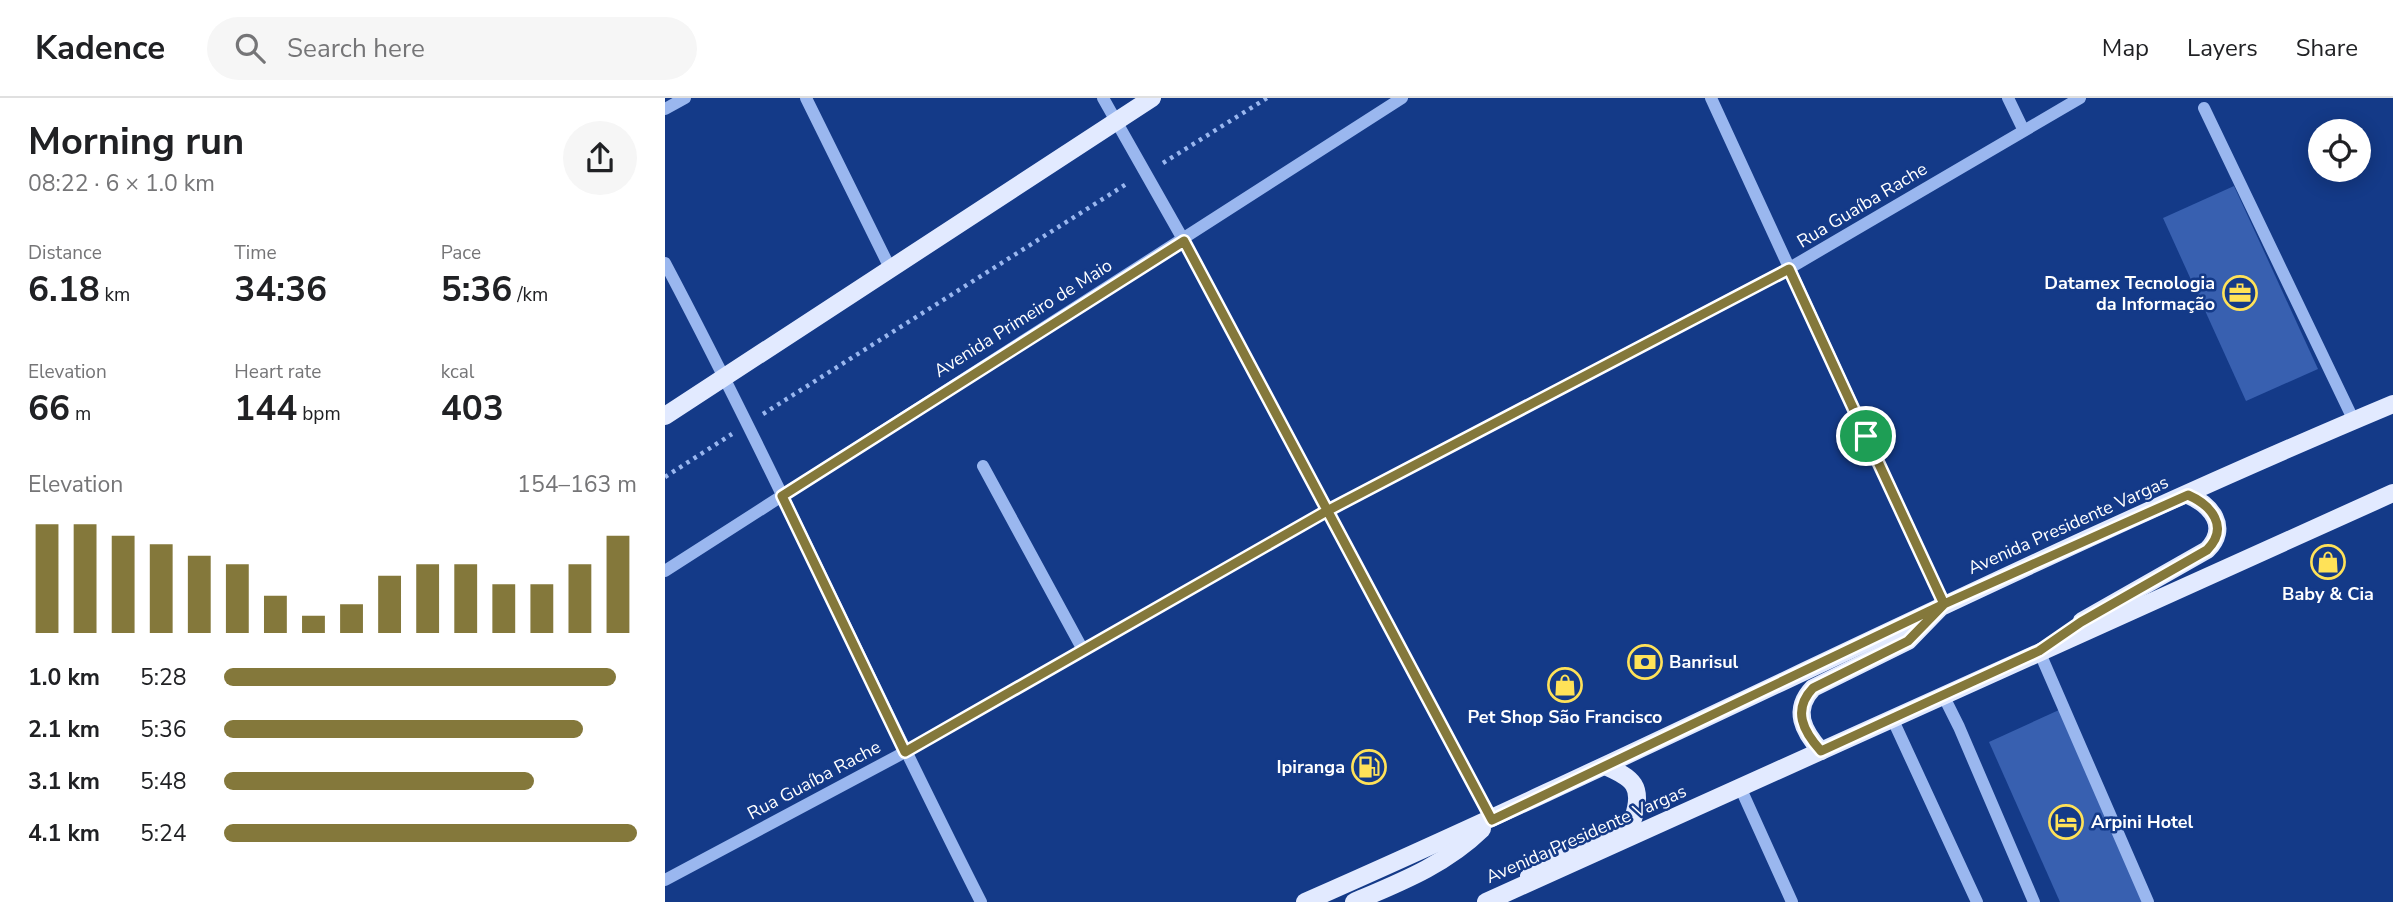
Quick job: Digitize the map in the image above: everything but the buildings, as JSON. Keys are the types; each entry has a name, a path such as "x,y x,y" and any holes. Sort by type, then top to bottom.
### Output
{"main road":[{"path":"665,416 1152,98"},
{"name":"Avenida Presidente Vargas","path":"1305,902 1492,820 1944,604 2393,404"},
{"name":"Avenida Presidente Vargas","path":"1486,902 2393,493"},
{"path":"2039,651 2081,622 2207,550 2215,542 2218,529 2214,514 2205,502 2188,495"},
{"path":"1821,751 1805,734 1801,722 1805,696 1813,688 1908,641 1944,604"},
{"path":"1517,888 1542,864 1563,850 1633,819 1637,805 1636,787 1628,776 1605,766"},
{"path":"1354,902 1436,866 1464,847 1492,820"}],"street":[{"path":"665,109 685,98"},
{"path":"806,98 890,268"},
{"path":"1103,98 1184,241 1325,512 1492,820"},
{"name":"Avenida Primeiro de Maio","path":"665,571 1184,241 1402,98"},
{"path":"1711,98 1944,604"},
{"path":"2008,98 2023,130"},
{"name":"Rua Guaíba Rache","path":"665,880 905,752 1325,512 1789,269 2080,98"},
{"path":"2204,108 2354,421"},
{"path":"665,263 725,377 905,752 981,902"},
{"path":"983,466 1083,650"},
{"path":"2039,651 2148,902"},
{"path":"1943,695 2034,902"},
{"path":"1892,718 1977,902"},
{"path":"1741,787 1793,902"}],"path":[{"path":"665,477 1267,98"}],"place":[{"name":"Datamex Tecnologia da Informação","path":"2240,293"},
{"name":"Baby & Cia","path":"2328,562"},
{"name":"Banrisul","path":"1645,662"},
{"name":"Pet Shop São Francisco","path":"1565,685"},
{"name":"Ipiranga","path":"1369,767"},
{"name":"Arpini Hotel","path":"2066,822"}],"route":[{"path":"1866,436 1789,269 1325,512 905,752 782,496 1184,241 1325,512 1492,820 1944,604 1926,626 1908,641 1813,688 1805,696 1801,722 1805,734 1821,751 2039,651 2081,622 2207,550 2215,542 2218,529 2214,514 2205,502 2188,495 1944,604 1866,436"}]}
